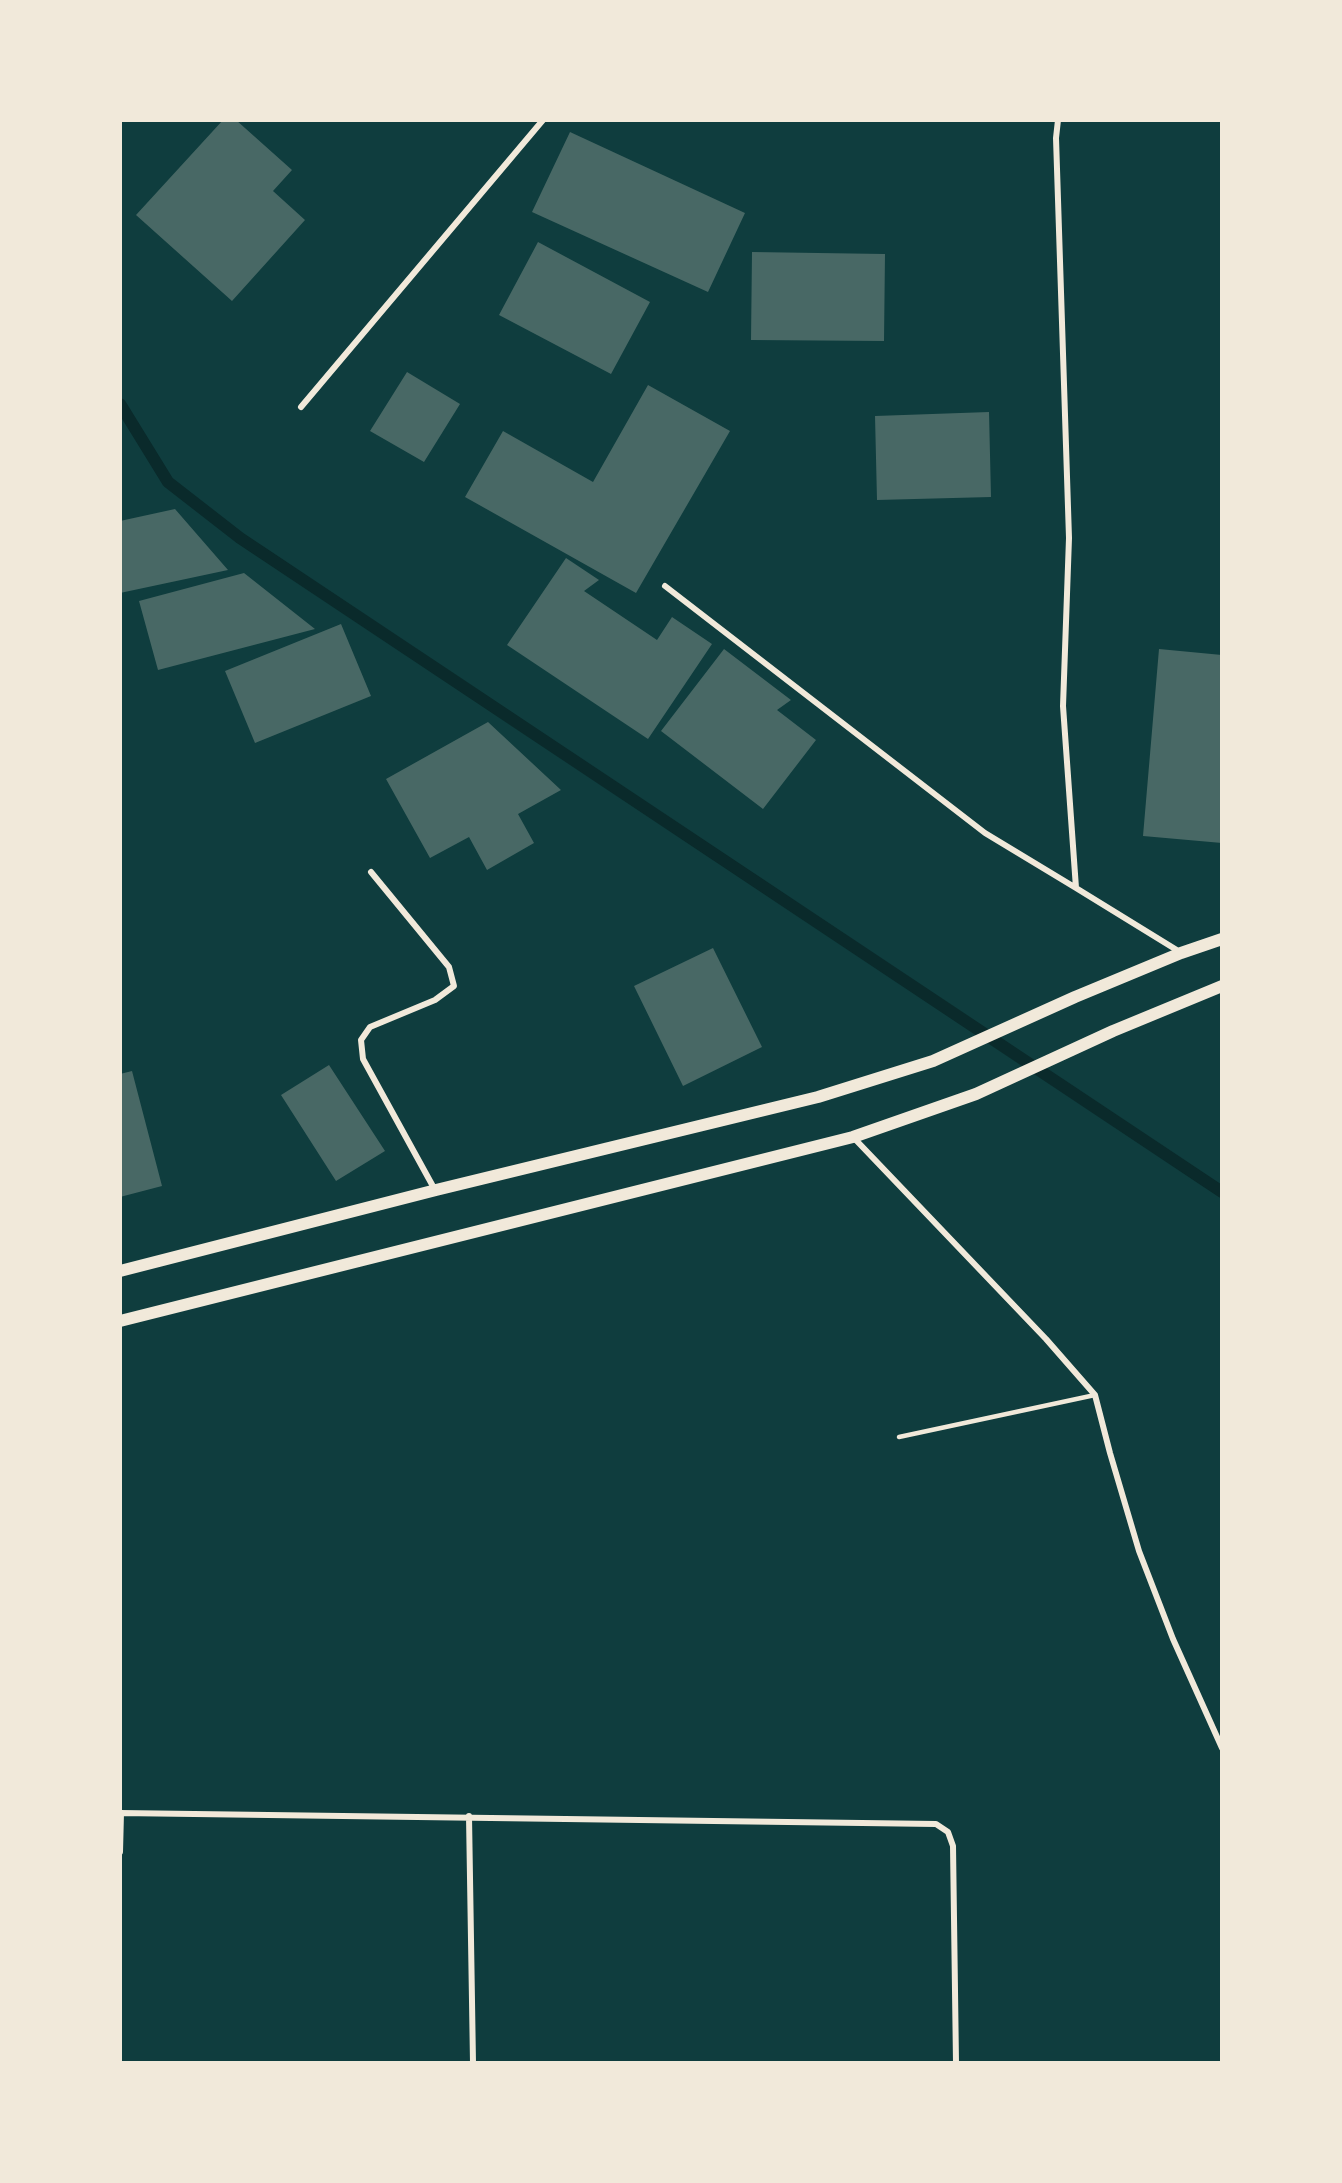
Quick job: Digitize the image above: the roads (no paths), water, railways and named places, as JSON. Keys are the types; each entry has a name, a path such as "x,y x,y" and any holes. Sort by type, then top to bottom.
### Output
{"main road":[{"path":"120,1271 436,1190 818,1097 933,1061 1075,997 1180,953 1222,939"},
{"path":"120,1321 853,1137 976,1094 1113,1031 1222,986"}],"street":[{"path":"302,407 543,120"},
{"path":"1058,120 1056,138 1069,538 1063,706 1076,888"},
{"path":"665,586 985,833 1180,953"},
{"path":"371,872 449,967 454,986 435,1000 370,1027 361,1040 363,1059 436,1190"},
{"path":"853,1137 1038,1330 1095,1395 1139,1551 1173,1639 1222,1748"},
{"path":"120,1852 121,1813 936,1824 948,1832 953,1846 956,2063"},
{"path":"469,1816 473,2063"}],"lane":[{"path":"899,1437 1095,1395"}],"waterway":[{"path":"120,404 168,482 240,538 1222,1192"}]}
